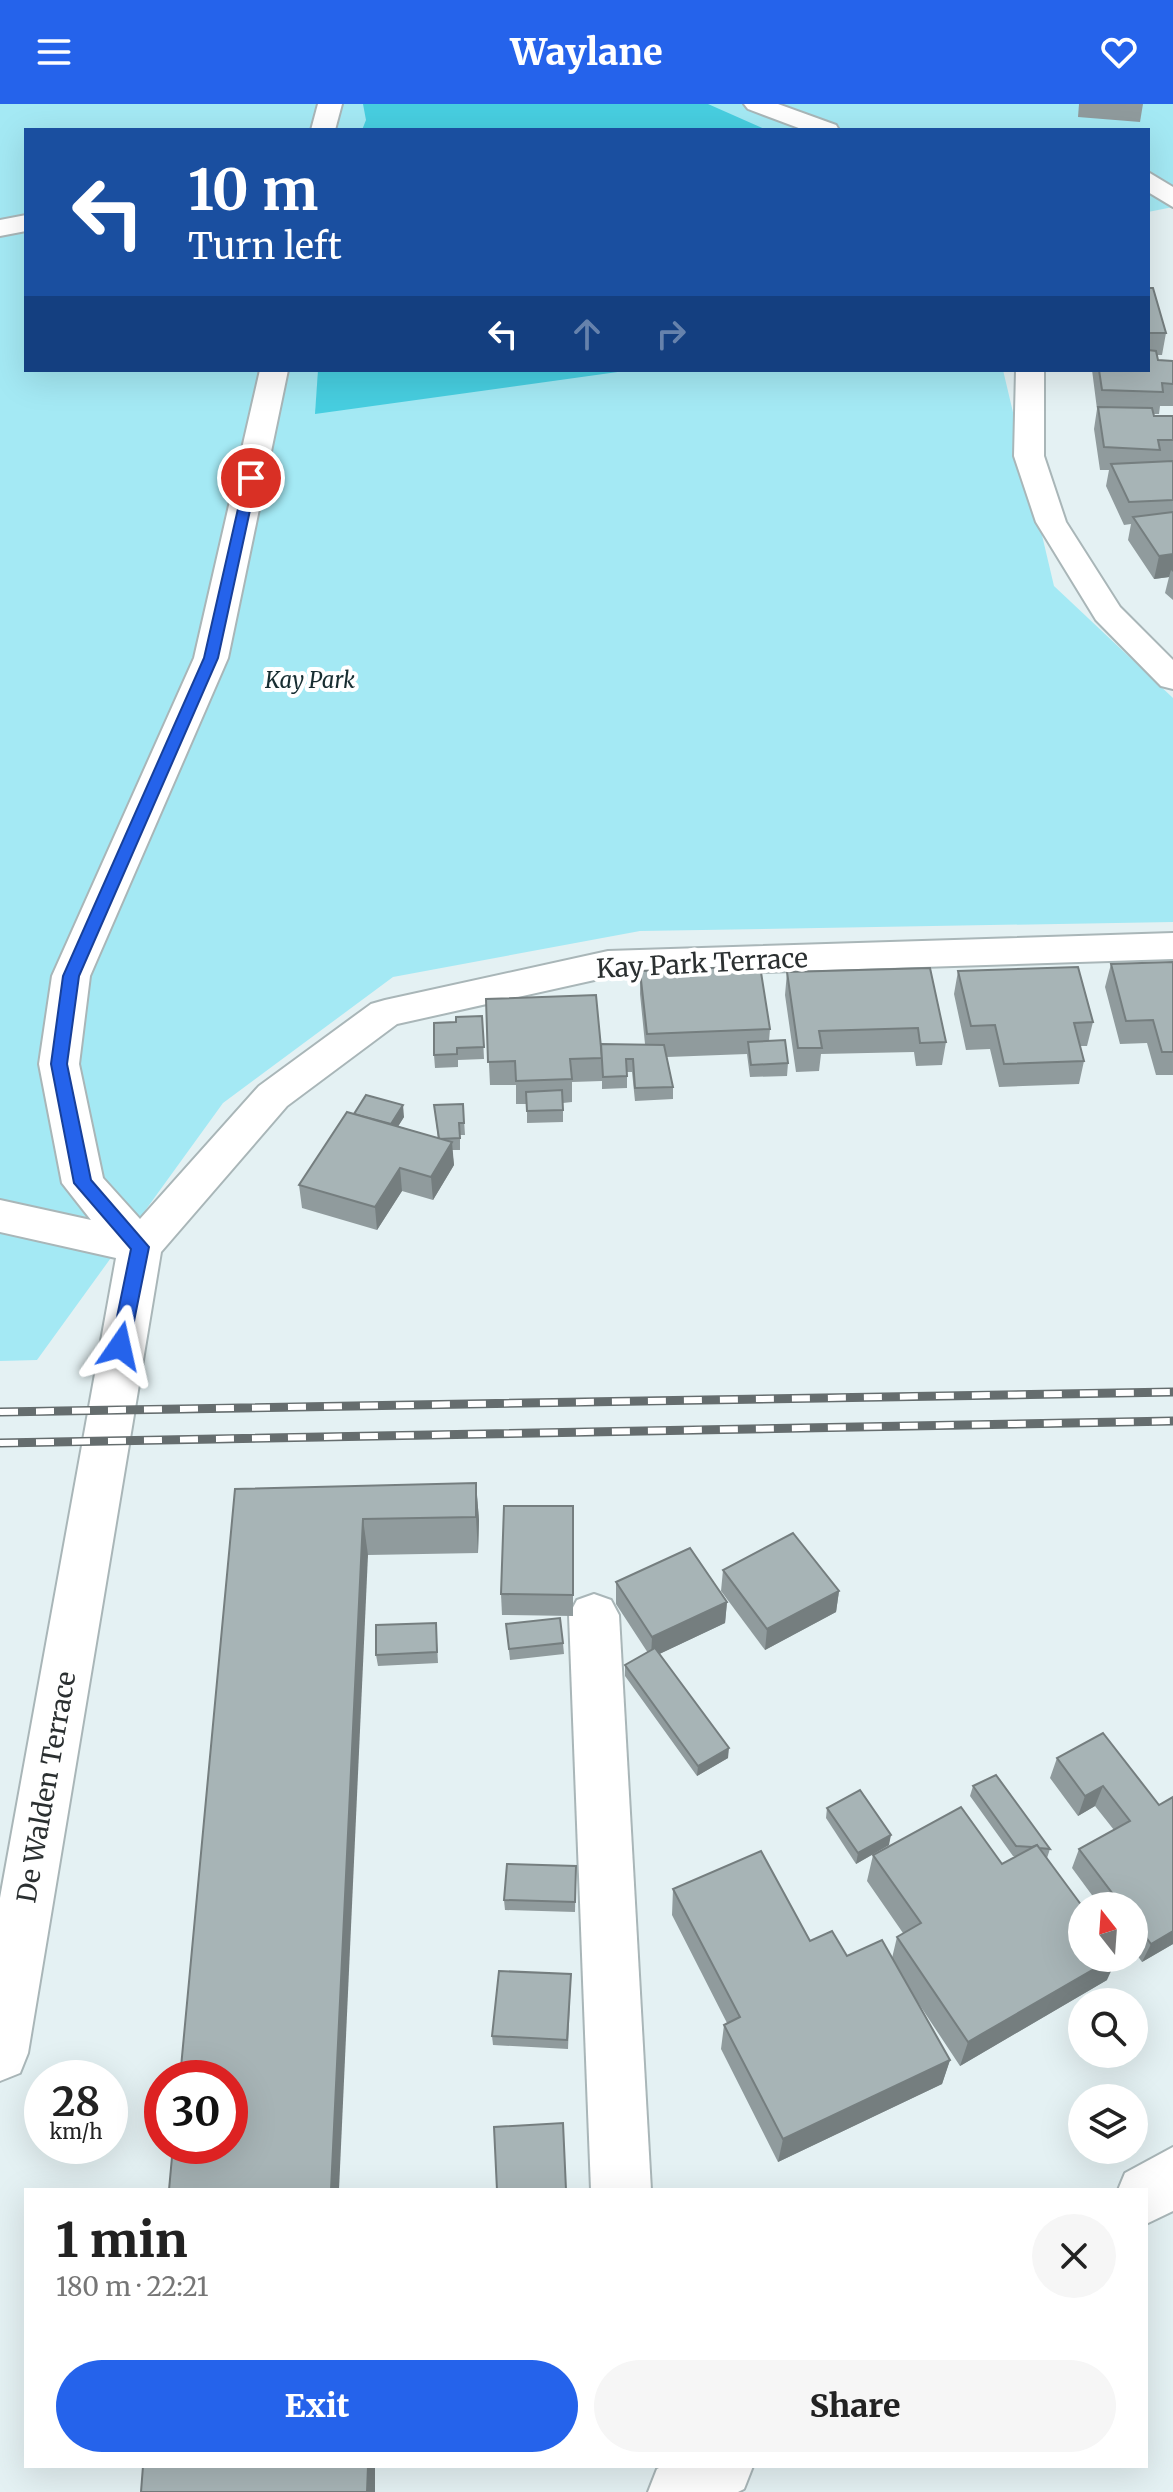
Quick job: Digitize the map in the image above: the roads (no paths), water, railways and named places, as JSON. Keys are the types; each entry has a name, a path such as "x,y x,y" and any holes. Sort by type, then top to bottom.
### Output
{"street":[{"path":"324,128 330,104"},
{"path":"756,104 822,128"},
{"path":"1150,182 1173,199"},
{"path":"1150,214 1173,210"},
{"path":"0,228 24,223"},
{"path":"140,1247 83,1183 59,1064 71,976 211,658 274,372"},
{"path":"1030,372 1029,456 1051,522 1107,613 1173,679"},
{"name":"Kay Park Terrace","path":"140,1247 273,1096 385,1013 608,964 1173,946"},
{"path":"0,1216 140,1247"},
{"name":"De Walden Terrace","path":"0,2053 93,1521 120,1346 140,1247"},
{"path":"594,1615 621,2188"},
{"path":"1148,2193 1173,2176"},
{"path":"671,2468 681,2492 718,2468"}],"railway":[{"path":"0,1412 1173,1392"},
{"path":"0,1443 1173,1421"}],"park label":[{"name":"Kay Park","path":"310,680"}]}
